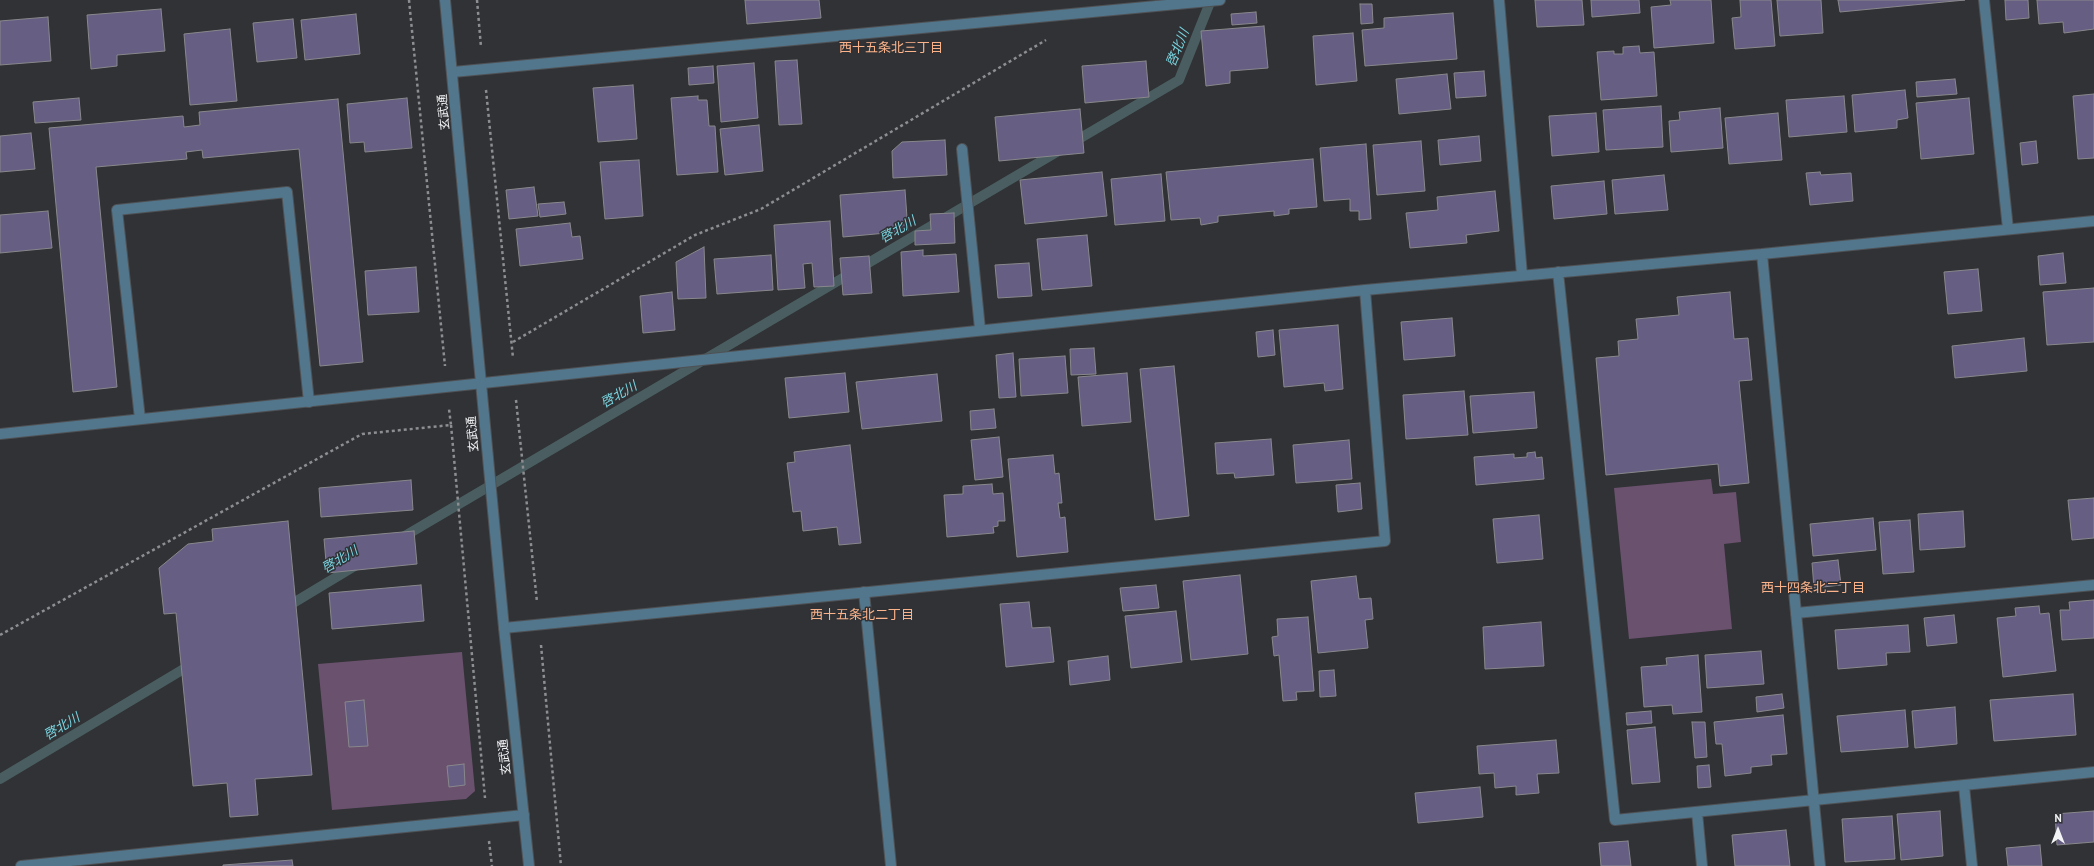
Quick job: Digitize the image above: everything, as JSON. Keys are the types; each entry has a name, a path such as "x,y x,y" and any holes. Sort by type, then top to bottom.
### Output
{"street":[{"name":"玄武通","path":"445,0 453,72 504,628 529,866"},
{"path":"453,72 1059,15 1167,2 1220,0"},
{"path":"1499,0 1522,276"},
{"path":"1984,0 2008,229"},
{"path":"962,149 980,329"},
{"path":"140,419 117,210 287,192 309,402"},
{"path":"0,434 482,384 980,329 1365,290 1762,254 2094,221"},
{"path":"1762,254 1820,866"},
{"path":"1558,272 1615,820 2094,772"},
{"path":"504,628 1386,541 1365,290"},
{"path":"1796,613 2094,584"},
{"path":"864,592 891,866"},
{"path":"1964,786 1972,866"},
{"path":"1697,812 1702,866"},
{"path":"21,866 524,815"}],"path":[{"path":"477,0 483,69 513,342 695,235 761,209 1037,45 1058,32 1059,15"},
{"path":"451,425 492,866"}],"shaded area":[{"path":"1711,479 1713,494 1736,492 1741,542 1724,544 1732,629 1629,639 1614,488"},
{"path":"462,652 475,791 466,799 332,810 318,664"}],"building":[{"path":"745,0 819,0 821,18 747,24"},
{"path":"1535,0 1582,0 1584,25 1537,27"},
{"path":"1591,0 1639,0 1640,13 1592,17"},
{"path":"1670,0 1711,0 1714,43 1654,48 1651,7 1671,5"},
{"path":"1740,0 1771,0 1775,46 1735,49 1732,18 1741,17"},
{"path":"1777,0 1821,0 1823,33 1780,36"},
{"path":"1838,0 1965,0 1840,12"},
{"path":"2005,0 2028,0 2029,18 2006,20"},
{"path":"2037,0 2094,0 2094,29 2064,33 2063,22 2039,24"},
{"path":"1360,4 1372,4 1373,23 1361,24"},
{"path":"161,9 165,51 117,55 117,66 91,69 87,15"},
{"path":"1256,12 1257,23 1232,25 1231,14"},
{"path":"1453,13 1457,59 1365,66 1362,30 1384,28 1384,18"},
{"path":"356,14 360,54 305,60 301,20"},
{"path":"48,17 51,61 0,65 0,21"},
{"path":"293,19 297,58 257,62 253,23"},
{"path":"1264,26 1268,68 1230,71 1230,83 1206,86 1201,31"},
{"path":"230,29 237,101 190,105 184,34"},
{"path":"1353,33 1357,81 1316,85 1313,36"},
{"path":"1639,46 1640,53 1654,52 1657,96 1601,100 1597,52 1614,51 1614,54 1623,54 1623,47"},
{"path":"797,60 802,124 779,125 775,61"},
{"path":"1146,61 1149,97 1085,103 1082,66"},
{"path":"754,63 758,118 721,122 717,66"},
{"path":"713,66 714,83 689,85 688,68"},
{"path":"1484,71 1486,96 1456,98 1454,73"},
{"path":"1447,74 1451,109 1399,114 1396,79"},
{"path":"1955,79 1957,94 1917,97 1916,82"},
{"path":"633,85 637,139 598,142 593,88"},
{"path":"1905,90 1908,118 1897,120 1897,128 1855,132 1852,95"},
{"path":"2094,94 2094,158 2078,159 2073,96"},
{"path":"698,96 698,100 707,100 709,126 715,126 718,172 677,175 671,98"},
{"path":"1844,96 1847,132 1789,137 1786,100"},
{"path":"79,98 81,120 35,123 33,102"},
{"path":"407,98 412,148 365,152 364,142 350,143 347,104"},
{"path":"1969,98 1974,154 1921,159 1916,103"},
{"path":"338,99 363,362 320,366 299,149 203,158 202,150 186,152 187,159 96,167 117,387 73,392 49,128 183,116 184,127 200,125 199,112"},
{"path":"1661,106 1663,147 1606,150 1603,110"},
{"path":"1720,108 1723,148 1671,152 1669,121 1680,120 1679,112"},
{"path":"1080,109 1084,153 999,161 995,117"},
{"path":"1596,113 1599,152 1552,156 1549,116"},
{"path":"1778,113 1782,160 1729,164 1725,118"},
{"path":"759,125 763,171 725,175 720,129"},
{"path":"31,133 35,169 0,172 0,136"},
{"path":"1479,136 1481,161 1440,165 1438,140"},
{"path":"945,140 947,175 893,178 892,151 902,142"},
{"path":"1421,141 1425,191 1377,195 1373,145"},
{"path":"2036,141 2038,163 2022,165 2020,143"},
{"path":"1366,144 1371,219 1359,220 1359,211 1350,211 1350,199 1324,201 1320,148"},
{"path":"1313,159 1317,207 1289,209 1289,214 1274,216 1274,211 1218,216 1218,222 1201,225 1200,218 1171,220 1166,172"},
{"path":"639,160 643,216 605,219 600,162"},
{"path":"1102,172 1107,216 1025,224 1020,180"},
{"path":"1820,172 1821,175 1851,173 1853,201 1810,205 1806,173"},
{"path":"1161,174 1165,221 1115,225 1111,179"},
{"path":"1664,175 1668,210 1615,214 1612,180"},
{"path":"1604,181 1607,214 1554,219 1551,186"},
{"path":"534,187 538,216 509,219 506,190"},
{"path":"905,190 908,231 843,237 840,195"},
{"path":"1495,191 1499,231 1466,235 1467,243 1410,248 1406,213 1438,210 1437,197"},
{"path":"564,202 566,214 540,217 538,204"},
{"path":"48,211 52,248 0,253 0,215"},
{"path":"954,213 955,243 915,245 915,231 931,230 930,214"},
{"path":"830,221 834,286 814,287 812,263 803,264 805,288 778,290 774,225"},
{"path":"570,223 572,237 580,236 583,259 520,266 516,229"},
{"path":"1087,235 1092,286 1042,290 1037,239"},
{"path":"704,247 706,298 678,299 676,262"},
{"path":"923,250 923,256 956,254 959,292 903,296 901,252"},
{"path":"2063,253 2066,283 2040,285 2038,256"},
{"path":"771,255 773,290 717,294 714,259"},
{"path":"869,256 872,293 843,295 840,258"},
{"path":"1029,263 1032,296 998,298 995,265"},
{"path":"416,267 419,312 368,315 365,271"},
{"path":"1978,269 1982,311 1948,314 1944,272"},
{"path":"2094,288 2094,342 2047,345 2043,292"},
{"path":"672,292 675,330 643,333 640,296"},
{"path":"1730,292 1734,339 1748,338 1752,380 1739,381 1749,483 1720,486 1718,464 1606,475 1596,358 1619,356 1618,341 1638,339 1636,319 1679,315 1677,297"},
{"path":"1452,318 1455,356 1404,360 1401,322"},
{"path":"1338,325 1343,389 1325,391 1324,383 1284,387 1279,330"},
{"path":"1273,330 1275,355 1258,357 1256,332"},
{"path":"2024,338 2027,371 1955,378 1952,346"},
{"path":"1094,348 1096,374 1071,375 1070,349"},
{"path":"1013,353 1016,397 999,398 996,355"},
{"path":"1065,356 1068,393 1021,396 1019,359"},
{"path":"1174,366 1189,516 1155,520 1140,369"},
{"path":"845,373 849,412 789,418 785,378"},
{"path":"1127,373 1131,422 1082,426 1078,377"},
{"path":"937,374 942,421 862,429 856,382"},
{"path":"1464,391 1468,435 1406,439 1403,395"},
{"path":"1534,392 1537,428 1473,433 1470,396"},
{"path":"994,409 996,428 971,430 970,411"},
{"path":"999,437 1003,477 975,480 971,440"},
{"path":"1271,439 1274,475 1235,478 1234,473 1217,474 1215,443"},
{"path":"1349,440 1352,479 1296,483 1293,445"},
{"path":"850,445 861,543 839,545 837,527 803,531 801,511 793,512 787,463 795,462 794,452"},
{"path":"1535,452 1536,458 1542,457 1544,479 1476,485 1474,457 1514,454 1514,458 1527,457 1527,453"},
{"path":"1053,455 1055,474 1059,473 1062,503 1058,503 1060,518 1065,517 1068,552 1017,557 1008,459"},
{"path":"411,480 413,510 321,517 319,488"},
{"path":"1360,483 1362,509 1338,512 1336,485"},
{"path":"992,484 993,494 1003,493 1005,521 998,521 998,526 993,527 994,533 947,537 944,495 963,494 963,486"},
{"path":"2094,498 2094,538 2072,540 2068,500"},
{"path":"1963,511 1965,547 1920,550 1918,514"},
{"path":"1539,515 1543,559 1497,563 1493,519"},
{"path":"1873,518 1876,550 1813,556 1810,524"},
{"path":"1910,520 1914,572 1883,574 1879,522"},
{"path":"288,521 312,775 255,779 258,815 230,817 227,783 193,786 176,613 164,614 159,568 188,544 213,541 212,529"},
{"path":"414,531 417,564 327,573 324,539"},
{"path":"1838,560 1841,585 1814,588 1812,563"},
{"path":"1240,575 1248,654 1191,660 1183,581"},
{"path":"1356,576 1359,599 1371,598 1373,619 1365,620 1368,648 1318,653 1311,581"},
{"path":"421,585 424,621 332,629 329,593"},
{"path":"1156,585 1159,608 1123,611 1120,588"},
{"path":"2094,600 2094,638 2062,640 2060,610 2070,610 2069,602"},
{"path":"1029,602 1032,628 1050,627 1054,662 1006,667 1000,604"},
{"path":"2039,606 2040,614 2049,613 2056,671 2003,677 1997,618 2016,616 2015,608"},
{"path":"1176,611 1182,662 1131,668 1125,616"},
{"path":"1954,615 1957,643 1927,646 1924,618"},
{"path":"1308,617 1314,691 1296,692 1297,700 1283,701 1279,655 1274,656 1272,637 1278,636 1277,619"},
{"path":"1541,622 1544,666 1485,669 1483,627"},
{"path":"1908,625 1910,652 1886,653 1887,665 1838,669 1835,630"},
{"path":"1761,651 1764,684 1707,688 1705,655"},
{"path":"1698,655 1702,712 1673,714 1672,705 1644,707 1641,667 1667,665 1666,658"},
{"path":"1108,656 1110,680 1070,685 1068,661"},
{"path":"1334,670 1336,696 1320,697 1319,671"},
{"path":"1782,694 1784,708 1757,712 1756,697"},
{"path":"2073,694 2076,735 1994,741 1990,700"},
{"path":"364,700 368,746 349,747 345,702"},
{"path":"1955,707 1957,744 1915,748 1912,711"},
{"path":"1905,710 1908,747 1841,752 1837,716"},
{"path":"1651,711 1652,723 1627,725 1626,713"},
{"path":"1783,715 1787,754 1771,755 1772,765 1751,767 1751,773 1725,776 1722,744 1716,744 1714,722"},
{"path":"1692,722 1705,722 1707,757 1695,758"},
{"path":"1655,727 1660,782 1632,784 1627,730"},
{"path":"1556,740 1559,773 1537,774 1539,793 1516,795 1516,786 1495,788 1494,773 1479,774 1477,746"},
{"path":"464,764 465,785 449,787 447,766"},
{"path":"1709,765 1711,787 1698,788 1697,766"},
{"path":"1480,787 1483,817 1418,823 1415,793"},
{"path":"1940,811 1943,856 1901,860 1897,814"},
{"path":"2094,811 2094,842 2057,845 2055,814"},
{"path":"1892,816 1895,859 1845,862 1842,819"},
{"path":"1786,830 1790,866 1735,866 1732,835"},
{"path":"1628,841 1631,866 1601,866 1599,843"},
{"path":"2040,845 2042,866 2008,866 2006,848"},
{"path":"292,860 293,866 223,866 223,865"}],"waterway":[{"name":"啓北川","path":"403,537 1179,80 1211,0"},
{"name":"啓北川","path":"285,608 358,564"},
{"name":"啓北川","path":"0,779 192,664"}],"district":[{"name":"西十五条北三丁目","path":"891,48"},
{"name":"西十四条北二丁目","path":"1813,588"},
{"name":"西十五条北二丁目","path":"862,615"}]}
